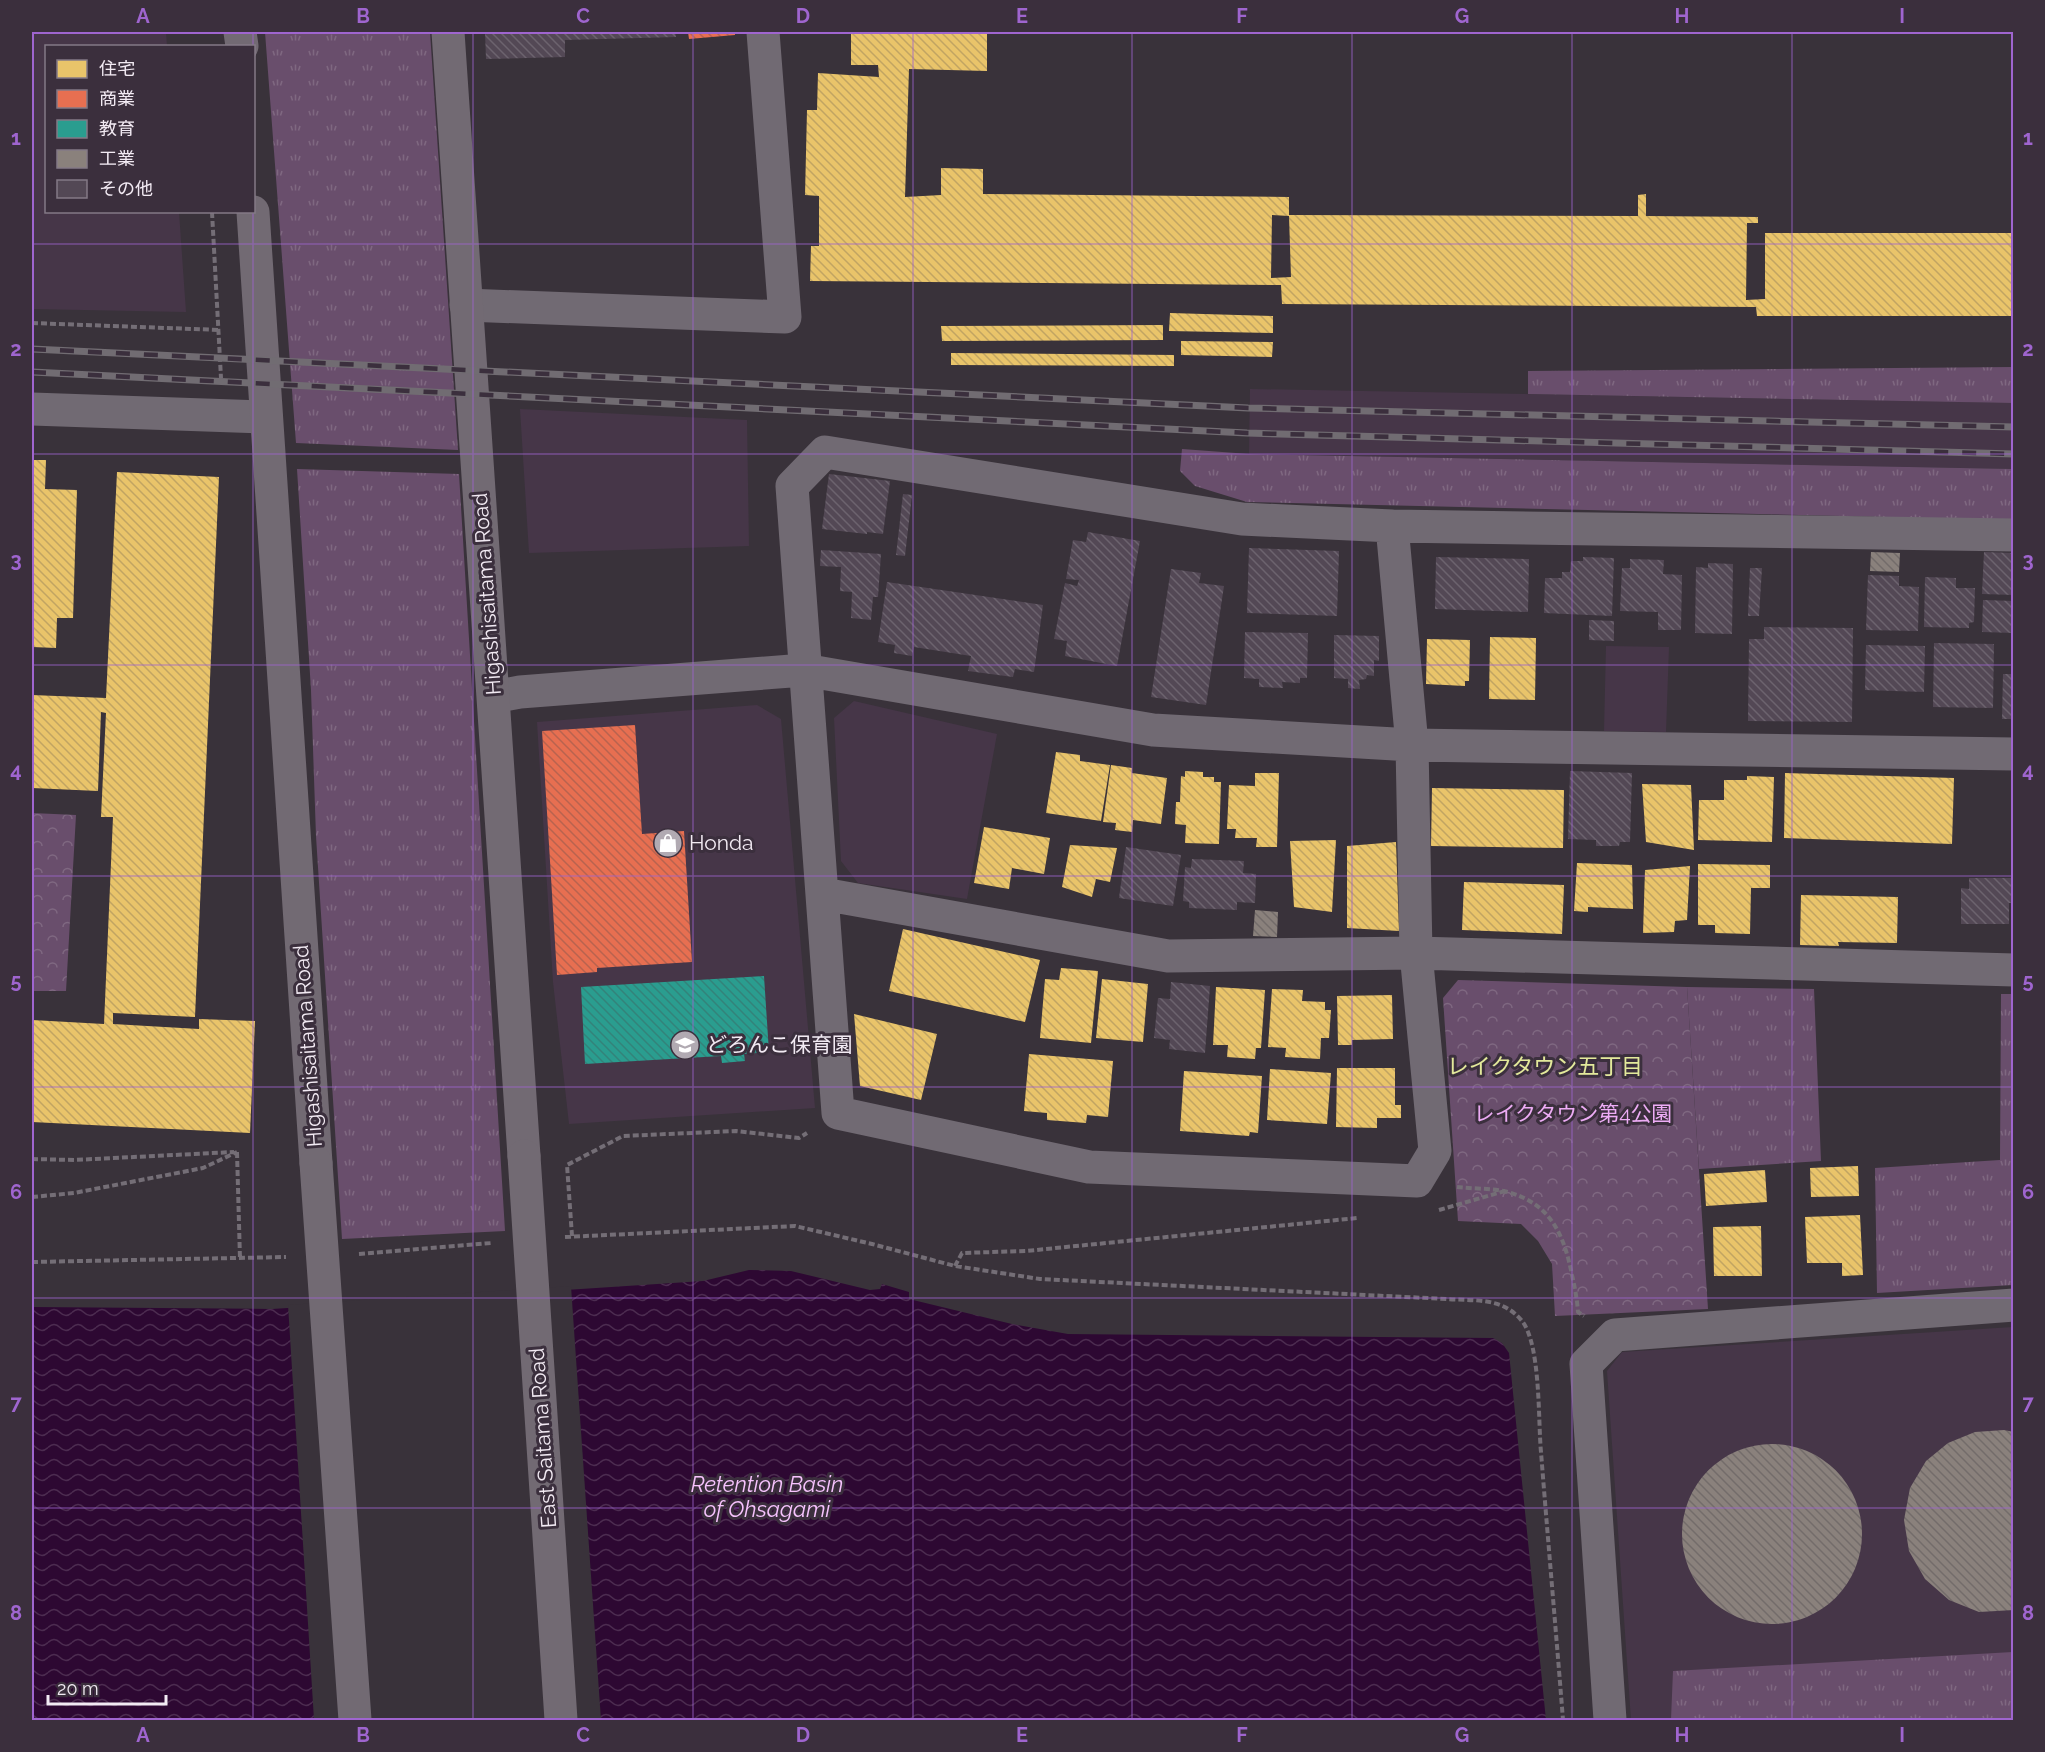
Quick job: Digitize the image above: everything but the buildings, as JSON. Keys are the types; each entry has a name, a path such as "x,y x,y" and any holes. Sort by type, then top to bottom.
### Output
{"highway":[{"name":"Higashisaitama Road","path":"448,32 524,1156"},
{"name":"Higashisaitama Road","path":"253,213 355,1720"},
{"name":"East Saitama Road","path":"524,1156 561,1720"}],"street":[{"path":"466,305 785,317 763,32"},
{"path":"32,409 266,417"},
{"path":"1392,526 1412,745 1416,953 1435,1150 1417,1181 1089,1167 838,1113 792,486 825,452 1242,519 1392,526 2013,535"},
{"path":"494,697 520,692 804,670 1153,730 1412,745 2013,754"},
{"path":"823,894 1168,956 1416,953 2013,970"},
{"path":"1610,1720 1586,1364 1615,1335 2013,1305"}],"path":[{"path":"212,213 221,383"},
{"path":"32,323 220,330"},
{"path":"572,1236 567,1165 623,1136 736,1131 799,1138 838,1113"},
{"path":"32,1160 237,1152"},
{"path":"32,1197 74,1193 203,1168 237,1152"},
{"path":"237,1152 240,1259"},
{"path":"1417,1181 1459,1188 1505,1191 1523,1197 1540,1209 1554,1222 1563,1241 1569,1258 1578,1312 1615,1335"},
{"path":"1435,1210 1447,1209 1505,1191"},
{"path":"955,1266 962,1253 1026,1251 1366,1217"},
{"path":"556,1238 795,1226 955,1266 1040,1279 1447,1299 1505,1305 1524,1322 1537,1372 1539,1435 1563,1720"},
{"path":"348,1255 494,1243"},
{"path":"32,1262 294,1257"}],"shaded area":[{"path":"32,32 166,32 167,45 45,45 45,213 179,213 186,312 32,309"},
{"path":"1250,389 2013,403 2013,469 1249,454"},
{"path":"520,409 747,420 749,546 529,553"},
{"path":"1606,646 1669,647 1666,732 1604,731"},
{"path":"854,701 997,734 967,899 858,883 841,861 834,718"},
{"path":"757,705 781,719 815,1108 569,1124 553,982 537,722"},
{"path":"2013,1327 2013,1720 1631,1720 1607,1371 1622,1352"}],"green space":[{"path":"265,32 430,32 458,450 296,443"},
{"path":"2013,367 2013,403 1528,394 1528,371"},
{"path":"1182,449 1249,454 2013,469 2013,520 1247,502 1195,486 1180,471"},
{"path":"297,469 459,474 505,1231 342,1239 316,836 311,690"},
{"path":"32,813 76,815 66,991 32,991"},
{"name":"レイクタウン第4公園","path":"1458,980 1687,987 1708,1309 1555,1316 1552,1264 1538,1241 1521,1224 1458,1221 1443,998"},
{"path":"1687,987 1814,989 1821,1161 1699,1169"},
{"path":"2001,994 2014,994 2013,1285 1877,1293 1875,1168 2000,1160"},
{"path":"2013,1652 2013,1720 1671,1720 1673,1671"}],"water":[{"name":"Retention Basin of Ohsagami","path":"749,1270 791,1271 870,1290 880,1289 882,1284 909,1292 909,1299 1012,1324 1068,1334 1493,1338 1502,1343 1509,1353 1546,1720 32,1720 32,1307 272,1309 703,1281"}],"pier":[{"path":"571,1286 601,1720 314,1720 288,1305"}],"railway":[{"path":"32,349 1248,408 2014,427"},
{"path":"32,372 1247,433 2014,454"}],"place":[{"name":"Honda","path":"668,843"},
{"name":"どろんこ保育園","path":"685,1045"}],"district":[{"name":"レイクタウン五丁目","path":"1545,1066"}]}
